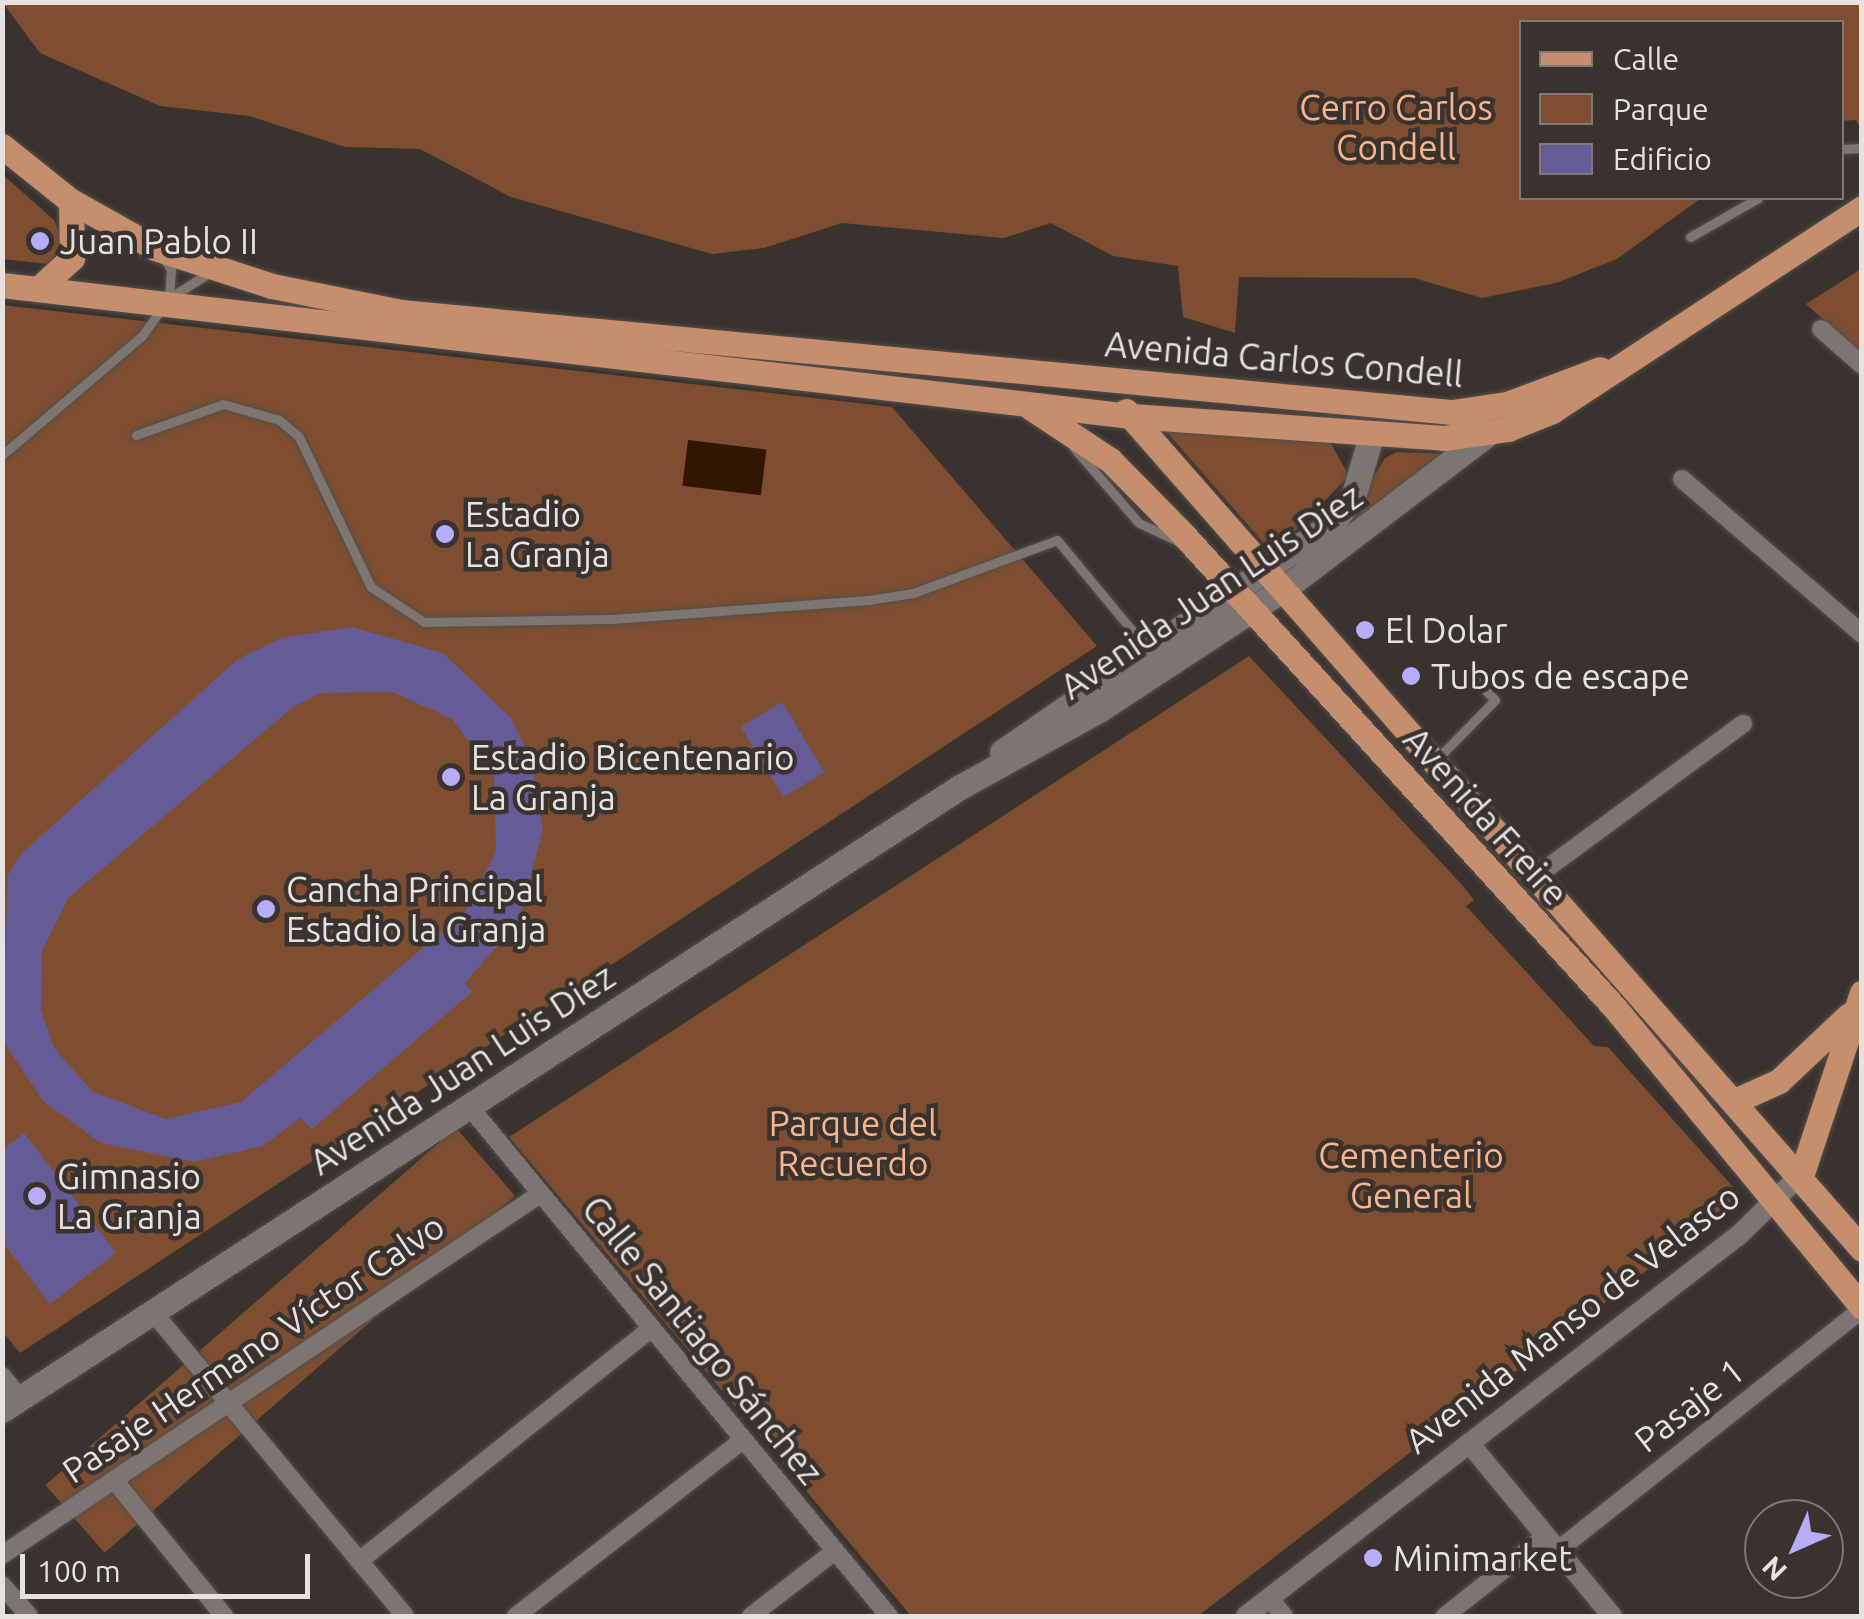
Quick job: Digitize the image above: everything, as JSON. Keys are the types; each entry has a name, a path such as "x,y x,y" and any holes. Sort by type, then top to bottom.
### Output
{"main road":[{"name":"Avenida Carlos Condell","path":"2,146 71,201 155,248 214,270 401,312 1413,409 1507,404 1610,366"},
{"path":"38,289 72,258 71,201"},
{"path":"1610,366 1862,208"},
{"name":"Avenida Carlos Condell","path":"2,285 168,301 290,321 776,370 1131,416 1371,436 1487,434 1552,411 1610,366"},
{"name":"Avenida Freire","path":"1086,378 1131,416 1802,1173 1862,1250"},
{"name":"Avenida Freire","path":"1026,404 1119,468 1194,546 1778,1200 1862,1308"},
{"path":"1371,436 1413,409"},
{"name":"Avenida Juan Luis Diez","path":"11,1404 960,787 1099,710 1243,601 1487,434"},
{"name":"Avenida Juan Luis Diez","path":"1276,579 1342,513 1371,436"},
{"name":"Avenida Juan Luis Diez","path":"960,787 1139,652 1243,601"},
{"name":"Avenida Manso de Velasco","path":"1737,1100 1780,1081 1858,1009"},
{"name":"Avenida Manso de Velasco","path":"1802,1173 1858,1009"}],"street":[{"path":"1821,329 1862,365"},
{"path":"1682,479 1862,634"},
{"path":"1538,875 1743,724"},
{"name":"Calle Santiago Sánchez","path":"468,1105 890,1616"},
{"name":"Avenida Manso de Velasco","path":"1246,1616 1778,1200 1802,1173"},
{"name":"Pasaje Hermano Víctor Calvo","path":"2,1556 540,1194"},
{"name":"Pasaje 1","path":"1446,1616 1552,1544 1862,1308"},
{"path":"152,1312 405,1616"},
{"path":"360,1561 651,1330"},
{"path":"2,1376 11,1404"},
{"path":"516,1616 743,1440"},
{"path":"1469,1443 1610,1616"},
{"path":"114,1480 224,1616"},
{"path":"751,1616 834,1551"},
{"path":"2,1585 28,1616"},
{"path":"1269,1598 1284,1616"}],"lane":[{"path":"1690,237 1755,200"},
{"path":"155,248 171,269 168,301"},
{"path":"2,455 142,336 168,301 214,270"},
{"path":"136,435 223,404 279,420 299,437 371,587 424,622 611,619 868,600 913,593 1057,540 1132,629 1139,652"},
{"path":"2,436 12,446"},
{"path":"1436,760 1495,700 1474,678"}],"green space":[{"name":"Cerro Carlos Condell","path":"3,3 1861,3 1861,130 1856,120 1844,121 1844,20 1519,20 1519,200 1698,200 1617,259 1556,283 1482,298 1414,278 1239,277 1235,333 1183,317 1178,266 1113,256 1051,223 1004,238 842,223 764,248 712,254 511,197 420,149 345,147 249,116 160,106 40,53"},
{"path":"2,174 54,220 65,245 47,264 3,259"},
{"path":"1861,269 1861,353 1806,304"},
{"name":"Estadio Bicentenario La Granja","path":"2,305 892,407 1097,646 20,1353 2,1331"},
{"path":"1165,430 1329,440 1349,476 1282,544 1267,547"},
{"path":"1397,452 1446,454 1335,542 1385,458"},
{"name":"Cementerio General","path":"1249,656 1463,886 1474,900 1466,906 1594,1046 1608,1047 1742,1197 1198,1616 911,1616 509,1137"},
{"path":"456,1128 515,1196 104,1553 45,1485"}],"shaded area":[{"path":"688,440 766,450 761,495 682,486"}],"building":[{"path":"352,627 443,653 511,718 532,761 543,831 518,922 465,983 472,992 312,1129 300,1118 263,1146 194,1162 101,1143 43,1101 2,1039 8,875 21,854 238,659 281,638","holes":["393,692 452,719 494,775 496,852 465,912 241,1102 166,1119 93,1092 54,1048 41,1010 42,951 68,898 293,707 321,693"]},
{"path":"782,702 824,772 783,797 741,727"},
{"name":"Gimnasio La Granja","path":"24,1133 116,1253 50,1304 2,1241 2,1150"}],"place":[{"name":"Juan Pablo II","path":"40,241"},
{"name":"Estadio La Granja","path":"445,534"},
{"name":"El Dolar","path":"1365,630"},
{"name":"Tubos de escape","path":"1411,676"},
{"name":"Estadio Bicentenario La Granja","path":"451,777"},
{"name":"Cancha Principal Estadio la Granja","path":"266,909"},
{"name":"Gimnasio La Granja","path":"37,1196"},
{"name":"Minimarket","path":"1373,1558"}],"park label":[{"name":"Parque del Recuerdo","path":"853,1143"}]}
